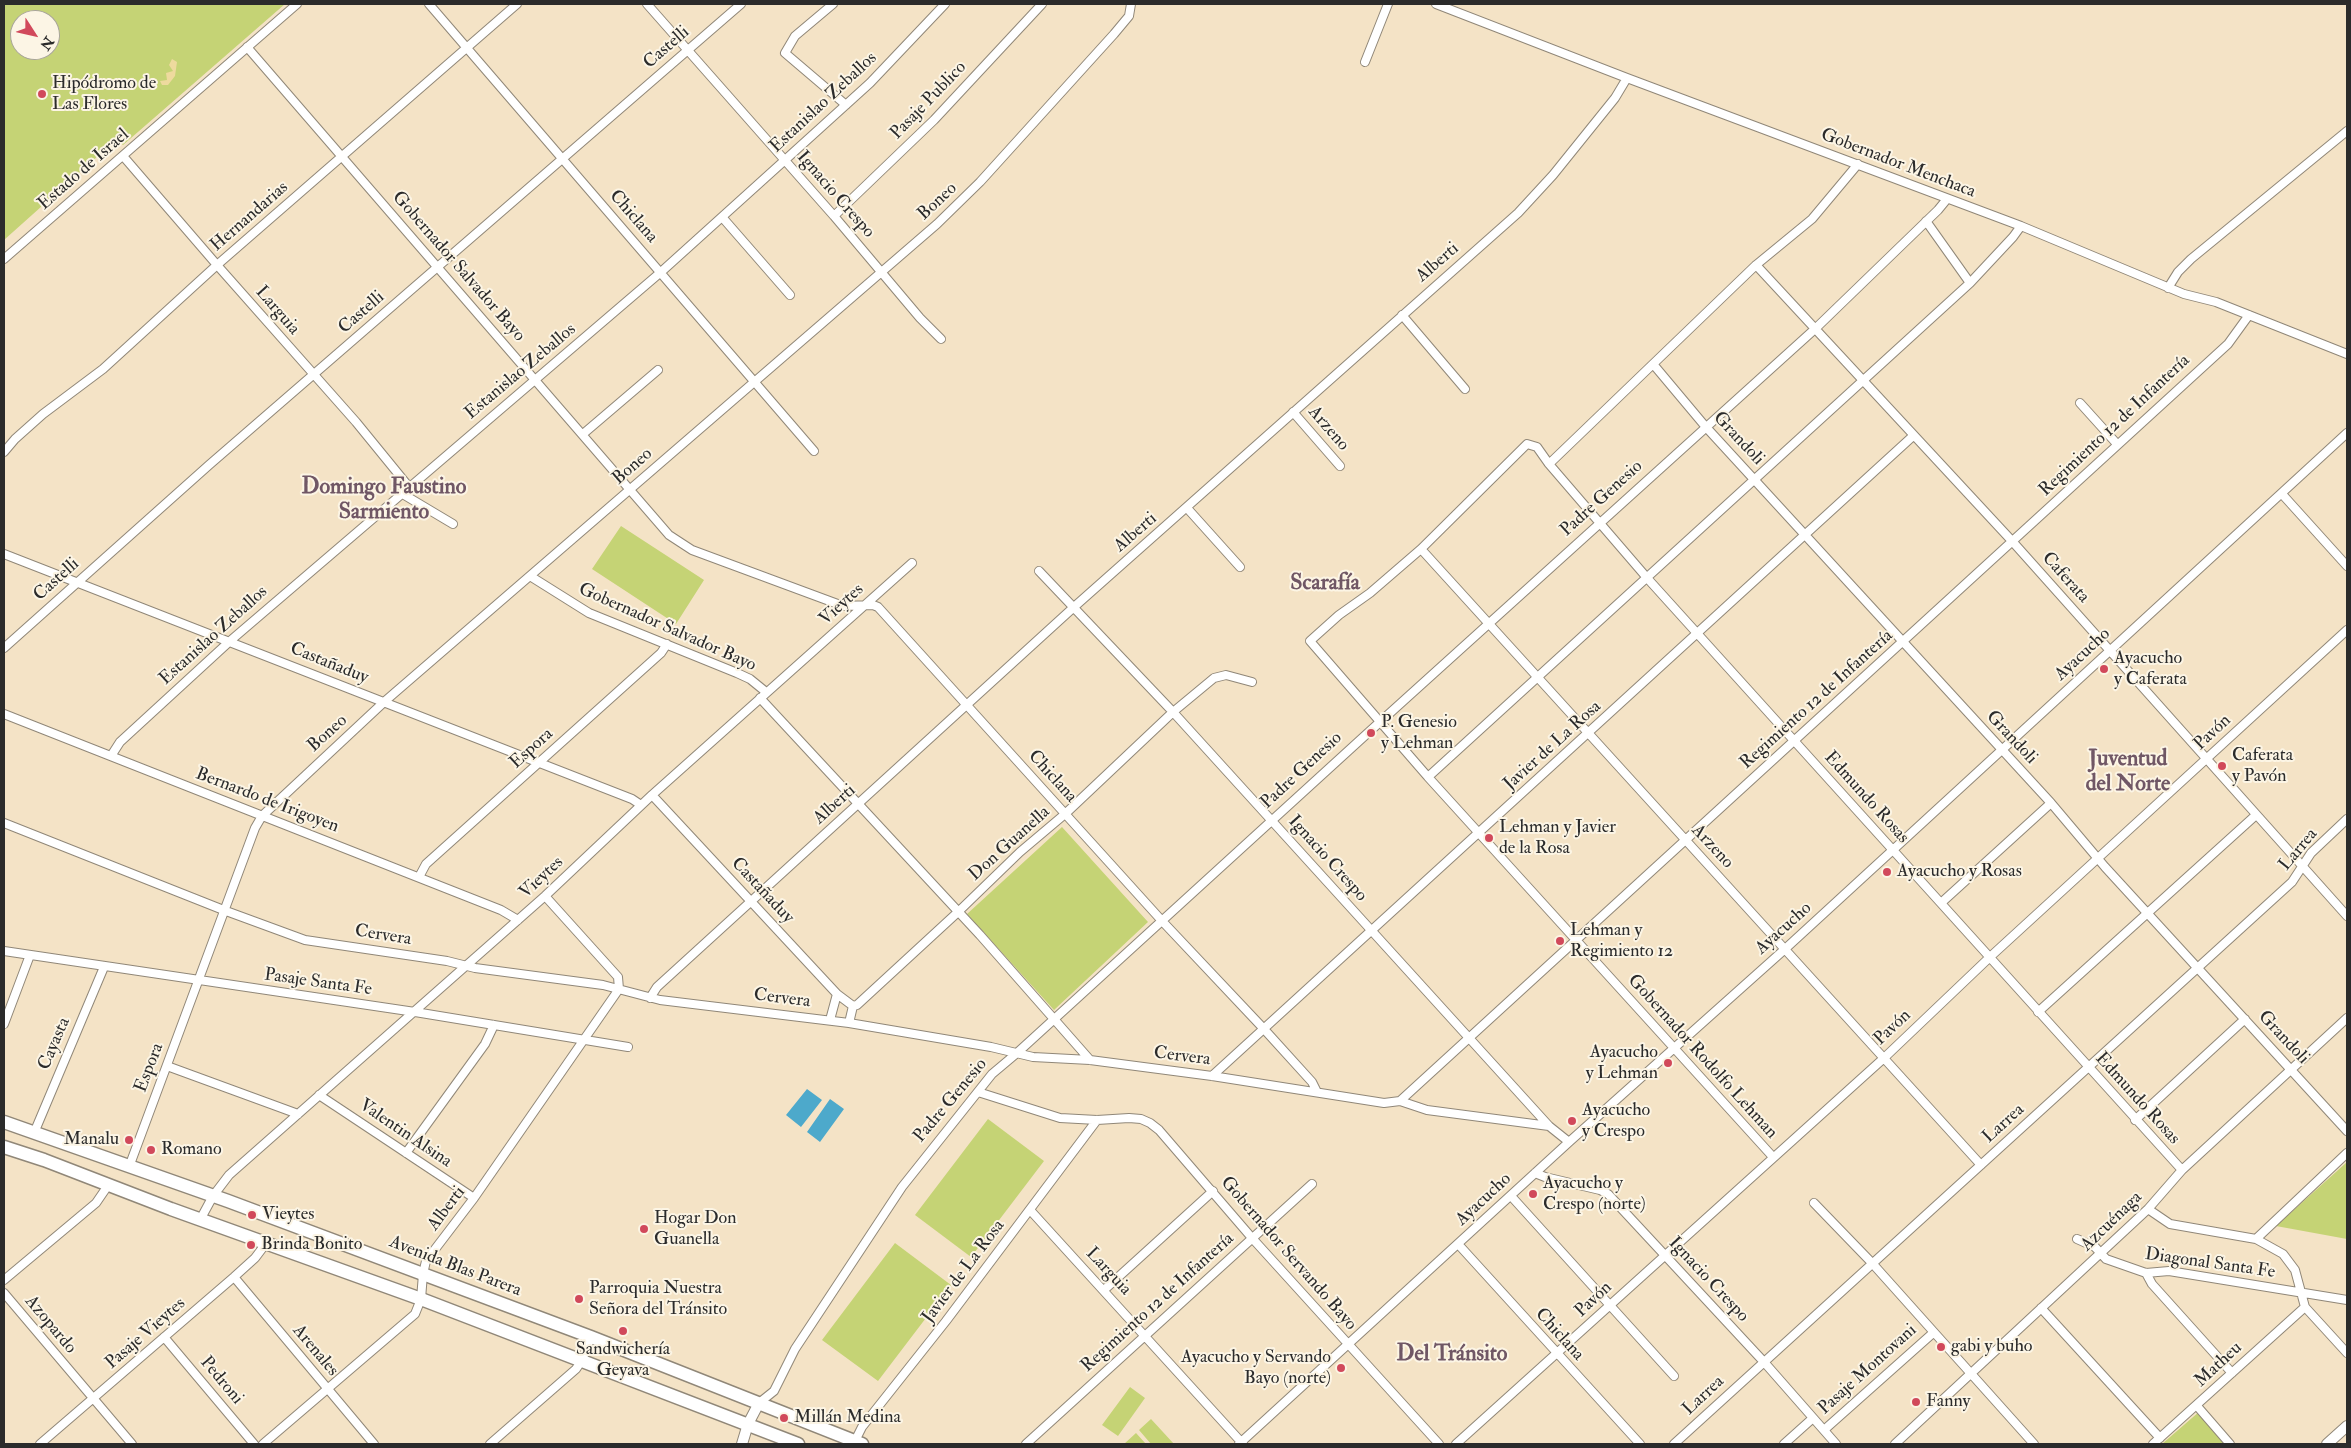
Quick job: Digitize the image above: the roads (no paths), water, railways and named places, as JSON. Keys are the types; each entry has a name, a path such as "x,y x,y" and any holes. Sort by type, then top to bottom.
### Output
{"main road":[{"name":"Avenida Blas Parera","path":"4,1122 213,1196 591,1337 858,1443"},
{"path":"4,1147 27,1153 200,1220 267,1242 421,1299 798,1444"}],"street":[{"name":"Estado de Israel","path":"4,259 297,4"},
{"name":"Chiclana","path":"429,4 814,451"},
{"name":"Hernandarias","path":"4,452 15,439 43,414 102,369 517,4"},
{"name":"Ignacio Crespo","path":"647,4 834,216 920,318 941,339"},
{"name":"Castelli","path":"4,648 313,375 741,4"},
{"path":"833,4 795,36 784,53 846,105"},
{"name":"Estanislao Zeballos","path":"112,756 120,742 230,641 722,217 870,83 945,4"},
{"name":"Pasaje Publico","path":"834,216 934,120 1042,4"},
{"name":"Boneo","path":"200,980 255,828 262,816 384,702 882,273 980,182 1130,16 1132,7 1130,4"},
{"path":"1365,62 1388,4"},
{"name":"Gobernador Menchaca","path":"1436,4 2021,226 2168,288 2192,297 2216,302 2347,354"},
{"name":"Gobernador Salvador Bayo","path":"247,47 675,540 692,550 717,560"},
{"name":"Alberti","path":"650,998 657,987 967,705 1530,200 1584,136 1628,78"},
{"path":"2168,288 2178,272 2190,259 2347,131"},
{"name":"Larguia","path":"123,156 217,266 356,422 408,487"},
{"path":"1548,464 1756,265 1812,219 1858,164"},
{"name":"Padre Genesio","path":"742,1444 748,1424 760,1403 774,1391 795,1349 902,1187 992,1074 1017,1054 1054,1018 1163,922 1487,624 1816,328 1926,221 1946,199"},
{"path":"722,217 790,295"},
{"path":"1926,221 1970,283"},
{"path":"1428,777 1648,579 1970,283 2021,226"},
{"name":"Caferata","path":"1756,265 2012,541 2347,916"},
{"path":"1402,315 1466,389"},
{"name":"Regimiento 12 de Infantería","path":"1400,1101 2228,344 2249,315"},
{"name":"Grandoli","path":"1653,364 1705,426 2051,803 2148,913 2347,1131"},
{"path":"583,434 658,370"},
{"path":"2080,403 2117,444"},
{"name":"Arzeno","path":"1293,412 1340,466"},
{"name":"Ayacucho","path":"1241,1444 1535,1173 1785,949 2347,433"},
{"name":"Javier de La Rosa","path":"1212,1076 1913,436"},
{"name":"Edmundo Rosas","path":"1420,549 1524,447 1532,444 1537,447 1548,464 1648,579 2182,1170"},
{"path":"401,493 453,524"},
{"path":"2282,494 2347,566"},
{"path":"1187,508 1240,567"},
{"name":"Arzeno","path":"1420,549 1982,1165"},
{"name":"Gobernador Rodolfo Lehman","path":"1420,549 1370,593 1339,615 1310,642 1576,942 1773,1157"},
{"name":"Castañaduy","path":"4,554 632,799 641,805"},
{"name":"Chiclana","path":"717,560 842,606 878,607 1163,922 1312,1082 1317,1092"},
{"name":"Vieytes","path":"200,1220 213,1196 229,1175 545,896 652,795 912,563"},
{"name":"Ignacio Crespo","path":"1039,572 1173,712 1549,1126"},
{"name":"Gobernador Salvador Bayo","path":"530,576 589,613 737,672 750,679 766,692"},
{"name":"Pavón","path":"1456,1444 1884,1058 1990,956 2207,760 2347,630"},
{"name":"Espora","path":"419,877 426,864 661,653 667,644"},
{"name":"Don Guanella","path":"852,1006 856,1005 958,912 1020,852 1065,814 1173,712 1219,675 1252,682"},
{"name":"Gobernador Salvador Bayo","path":"760,698 958,912 1090,1060"},
{"name":"Bernardo de Irigoyen","path":"4,714 419,877 501,910 518,920"},
{"name":"Castañaduy","path":"652,795 837,994 852,1006"},
{"path":"1941,903 2051,803"},
{"path":"2038,1012 2256,815"},
{"name":"Larrea","path":"1674,1444 2292,882 2311,853 2347,819"},
{"name":"Cervera","path":"4,823 226,911 305,940 466,966 604,984 650,998 849,1023 1033,1057 1090,1060 1212,1076 1384,1103 1400,1101 1427,1110 1549,1126 1570,1142"},
{"path":"545,896 618,977 619,989"},
{"name":"Pasaje Santa Fe","path":"4,951 415,1012 628,1047"},
{"path":"4,1024 30,955"},
{"name":"Cayasta","path":"34,1132 104,967"},
{"name":"Espora","path":"129,1167 200,980"},
{"name":"Alberti","path":"263,1444 415,1314 421,1299 422,1274 426,1261 474,1198 619,989"},
{"path":"830,1020 837,994"},
{"path":"849,1023 852,1006"},
{"name":"Azcuénaga","path":"1899,1443 1970,1373 2148,1209 2182,1170 2347,1018"},
{"path":"2136,1120 2245,1019"},
{"path":"406,1154 485,1044 494,1025"},
{"path":"168,1066 298,1114"},
{"name":"Gobernador Servando Bayo","path":"978,1092 1060,1118 1097,1120 1129,1118 1141,1119 1150,1123 1159,1130 1252,1238 1439,1444"},
{"name":"Valentin Alsina","path":"320,1095 474,1198"},
{"name":"Javier de La Rosa","path":"858,1443 862,1427 946,1321 1097,1120"},
{"path":"2256,1239 2347,1153"},
{"name":"Ignacio Crespo","path":"1535,1173 1600,1190 1608,1194 1764,1362 1836,1444"},
{"path":"4,1280 96,1203 109,1184"},
{"name":"Regimiento 12 de Infantería","path":"1026,1444 1312,1184"},
{"path":"1104,1290 1213,1191"},
{"path":"1511,1196 1674,1376"},
{"path":"1814,1203 1872,1263 1932,1333 2034,1444"},
{"path":"2148,1209 2166,1222 2177,1226 2256,1239 2284,1254 2292,1263 2305,1307 2347,1353"},
{"name":"Larguia","path":"1030,1210 1145,1334 1241,1444"},
{"name":"Diagonal Santa Fe","path":"2077,1239 2095,1247 2100,1254 2112,1262 2146,1273 2169,1271 2347,1300"},
{"name":"Pasaje Vieytes","path":"40,1444 234,1277 255,1258 267,1242"},
{"name":"Chiclana","path":"1458,1244 1556,1355 1640,1444"},
{"path":"2146,1273 2152,1284 2232,1373"},
{"name":"Arenales","path":"234,1277 374,1444"},
{"name":"Azopardo","path":"4,1293 132,1444"},
{"name":"Matheu","path":"2153,1444 2305,1307"},
{"path":"2041,1308 2160,1438"},
{"name":"Pasaje Montovani","path":"1824,1430 1932,1333"},
{"name":"Pedroni","path":"164,1337 254,1444"},
{"path":"490,1444 566,1378 582,1360 591,1337"},
{"path":"2197,1406 2230,1444"},
{"name":"Pasaje Montovani","path":"1784,1444 1813,1418"},
{"path":"2327,1444 2347,1426"}],"water":[{"path":"807,1089 822,1100 801,1127 786,1115"},
{"path":"830,1099 844,1109 820,1142 807,1132"}],"place":[{"name":"Hipódromo de Las Flores","path":"42,94"},
{"name":"Ayacucho y Caferata","path":"2104,669"},
{"name":"P. Genesio y Lehman","path":"1371,733"},
{"name":"Caferata y Pavón","path":"2222,766"},
{"name":"Lehman y Javier de la Rosa","path":"1489,838"},
{"name":"Ayacucho y Rosas","path":"1887,872"},
{"name":"Lehman y Regimiento 12","path":"1560,941"},
{"name":"Ayacucho y Lehman","path":"1668,1063"},
{"name":"Ayacucho y Crespo","path":"1572,1121"},
{"name":"Manalu","path":"129,1140"},
{"name":"Romano","path":"151,1150"},
{"name":"Ayacucho y Crespo (norte)","path":"1533,1194"},
{"name":"Vieytes","path":"252,1215"},
{"name":"Hogar Don Guanella","path":"644,1229"},
{"name":"Brinda Bonito","path":"251,1245"},
{"name":"Parroquia Nuestra Señora del Tránsito","path":"579,1299"},
{"name":"Sandwichería Geyava","path":"623,1331"},
{"name":"gabi y buho","path":"1941,1347"},
{"name":"Ayacucho y Servando Bayo (norte)","path":"1341,1368"},
{"name":"Fanny","path":"1916,1402"},
{"name":"Millán Medina","path":"784,1418"}],"district":[{"name":"Domingo Faustino Sarmiento","path":"384,500"},
{"name":"Scarafía","path":"1325,584"},
{"name":"Juventud del Norte","path":"2128,772"},
{"name":"Del Tránsito","path":"1452,1355"}]}
